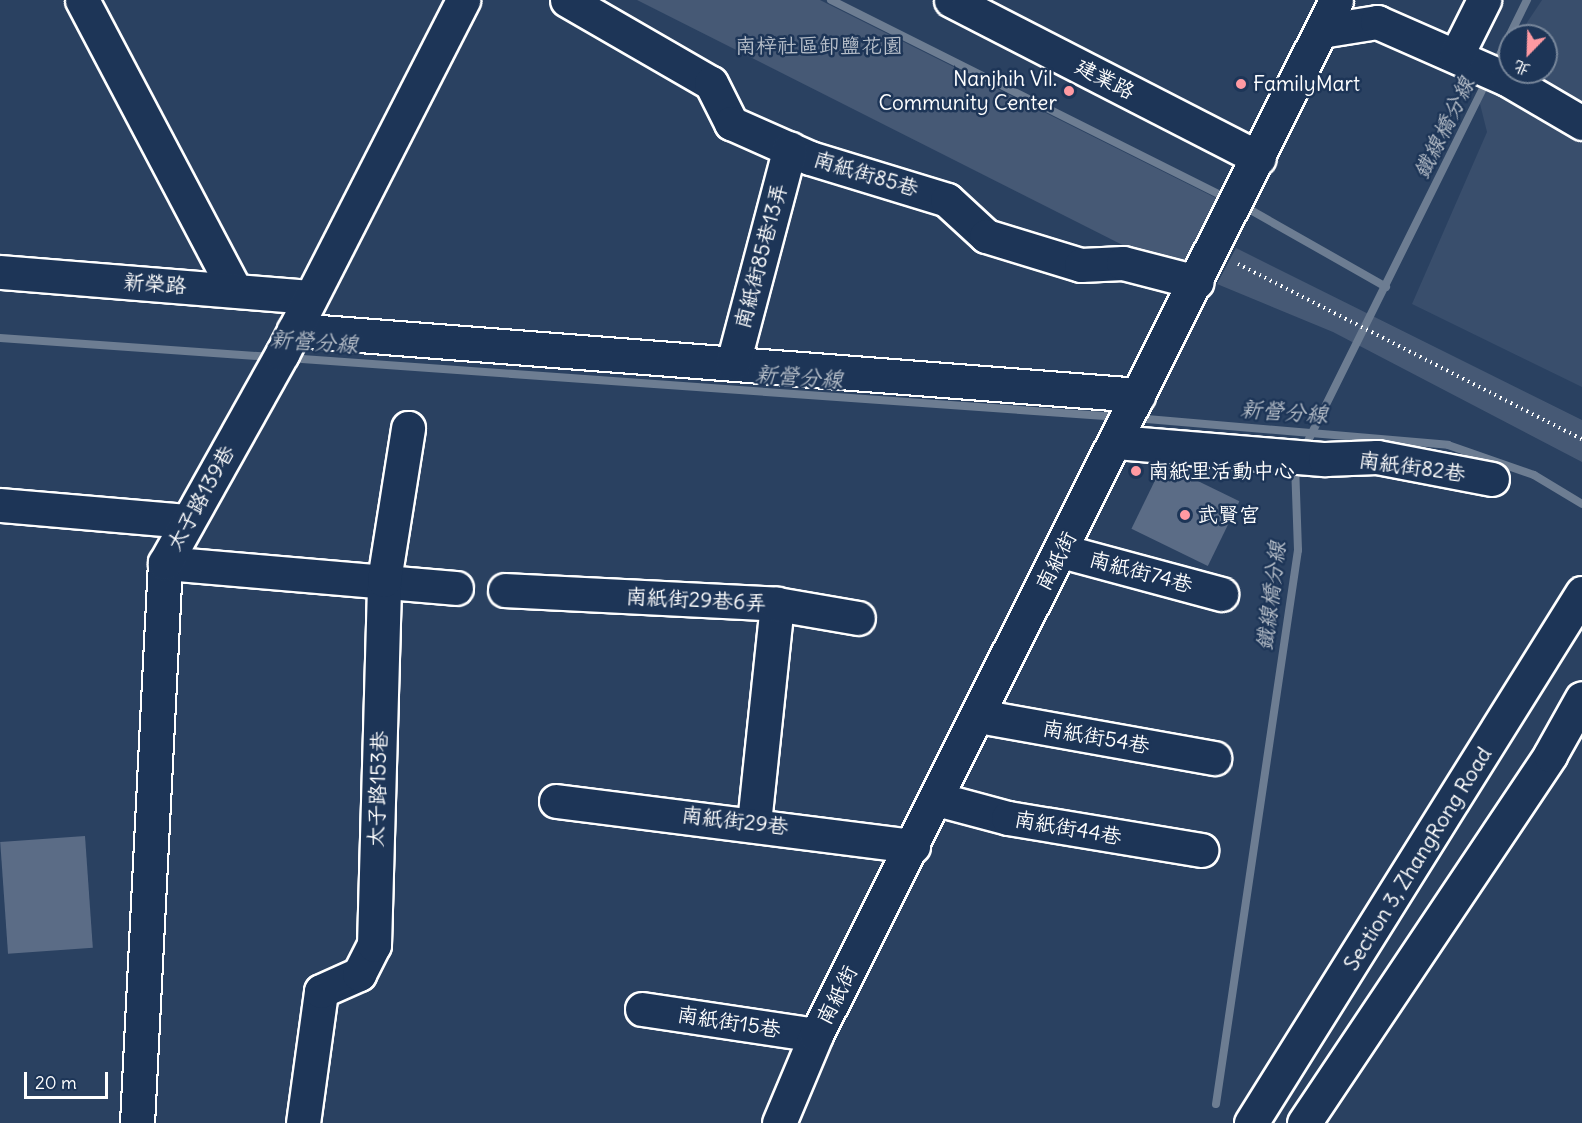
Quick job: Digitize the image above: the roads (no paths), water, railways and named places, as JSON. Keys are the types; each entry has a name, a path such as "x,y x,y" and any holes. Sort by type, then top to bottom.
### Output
{"street":[{"path":"81,0 235,290"},
{"name":"太子路139巷","path":"137,1123 165,563 288,342 309,297 463,0"},
{"name":"南紙街85巷","path":"567,0 711,83 731,123 862,177 905,183 947,200 986,236 1081,265 1123,263 1197,282"},
{"name":"建業路","path":"951,0 1259,158"},
{"path":"1456,56 1484,0"},
{"path":"1327,10 1377,22 1456,56 1507,79 1582,123"},
{"name":"南紙街","path":"779,1123 816,1035 1213,252 1327,10"},
{"name":"南紙街85巷13弄","path":"733,363 790,148"},
{"name":"新榮路","path":"0,272 309,297"},
{"path":"288,342 733,363 1139,395"},
{"name":"太子路153巷","path":"303,1123 321,991 359,974 374,945 384,580 408,428"},
{"name":"南紙街82巷","path":"1116,442 1325,459 1377,457 1492,479"},
{"path":"0,505 188,521"},
{"name":"南紙街74巷","path":"1062,551 1221,594"},
{"path":"165,563 384,580 456,588"},
{"name":"南紙街29巷6弄","path":"505,590 777,604 754,822"},
{"name":"Section 3, ZhangRong Road","path":"1251,1123 1582,593"},
{"path":"777,604 858,618"},
{"path":"1304,1123 1550,755 1582,698"},
{"name":"南紙街54巷","path":"978,716 1214,758"},
{"name":"南紙街44巷","path":"937,799 1008,818 1201,850"},
{"name":"南紙街29巷","path":"556,801 754,822 913,846"},
{"name":"南紙街15巷","path":"642,1009 816,1035"}],"waterway":[{"path":"831,0 1229,199"},
{"name":"鐵線橋分線","path":"1494,67 1527,0"},
{"name":"鐵線橋分線","path":"1303,451 1488,79"},
{"path":"1240,204 1386,287"},
{"name":"新營分線","path":"0,338 272,357"},
{"name":"新營分線","path":"288,358 1119,417"},
{"name":"新營分線","path":"1135,418 1448,445 1534,475 1582,504"},
{"name":"鐵線橋分線","path":"1216,1104 1298,550 1295,464"}],"place":[{"name":"FamilyMart","path":"1241,84"},
{"name":"Nanjhih Vil. Community Center","path":"1069,91"},
{"name":"南紙里活動中心","path":"1136,471"},
{"name":"武賢宮","path":"1185,515"}],"park label":[{"name":"南梓社區卸鹽花園","path":"819,46"}]}
